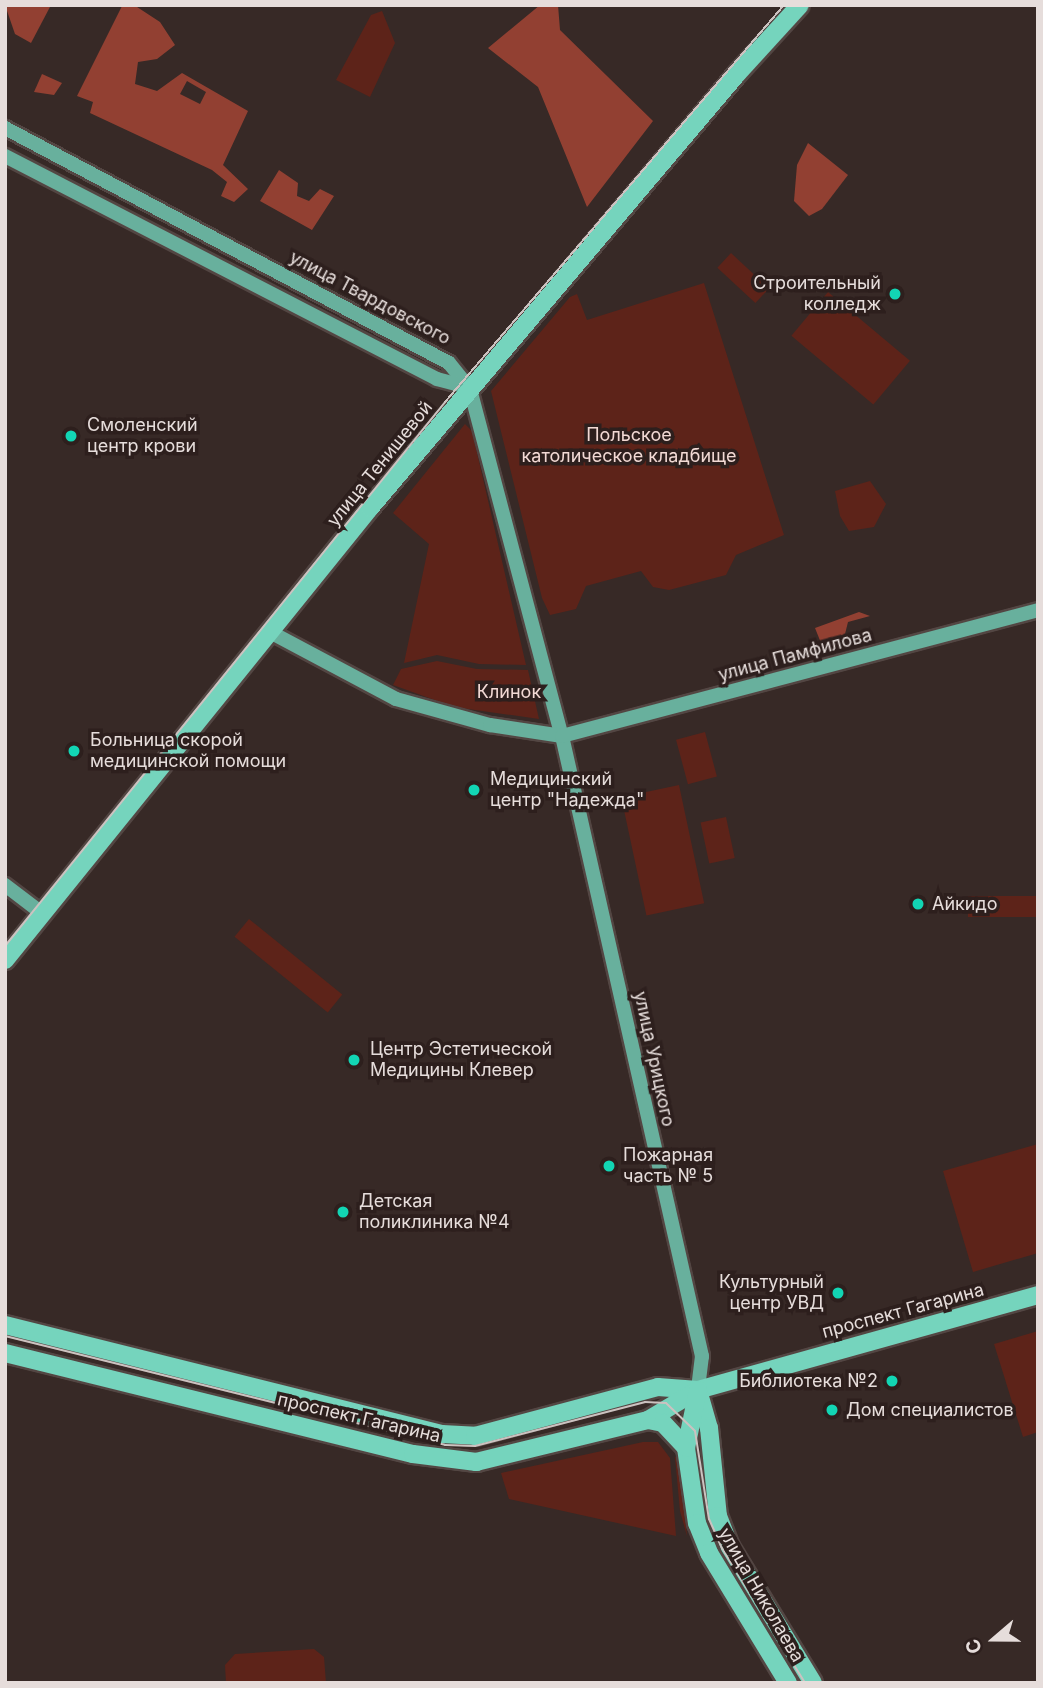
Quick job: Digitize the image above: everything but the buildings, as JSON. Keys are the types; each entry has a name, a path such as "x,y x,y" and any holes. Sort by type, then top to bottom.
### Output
{"main road":[{"name":"улица Тенишевой","path":"5,960 470,388 800,5"},
{"name":"проспект Гагарина","path":"5,1353 443,1460 476,1462 648,1420 698,1390 1038,1295"},
{"name":"проспект Гагарина","path":"5,1325 442,1434 475,1436 658,1387 698,1390"},
{"name":"улица Николаева","path":"698,1390 686,1448 697,1522 709,1553 788,1683"},
{"name":"улица Николаева","path":"698,1390 709,1428 722,1526 813,1683"},
{"path":"648,1420 663,1423 686,1448"}],"street":[{"name":"улица Твардовского","path":"5,128 449,363 470,388"},
{"path":"5,156 437,379 470,388"},
{"path":"194,252 206,233"},
{"name":"улица Урицкого","path":"470,388 562,736 702,1356 698,1390"},
{"name":"улица Памфилова","path":"562,736 1038,610"},
{"path":"272,633 396,699 490,725 562,736"},
{"path":"5,885 43,914"}],"green space":[{"path":"382,11 395,43 370,97 336,80 371,15"},
{"path":"731,253 769,288 755,303 717,268"},
{"name":"Польское католическое кладбище","path":"704,283 784,535 736,555 726,575 669,590 653,587 641,571 586,586 576,609 550,615 542,598 491,391 570,297 577,294 587,320"},
{"path":"828,292 910,361 873,404 791,336"},
{"path":"465,424 472,431 526,665 479,664 437,655 404,663 429,544 393,513"},
{"path":"870,481 886,504 874,527 849,531 840,516 835,491"},
{"name":"Клинок","path":"437,661 477,669 528,670 539,719 454,707 393,685 401,669"},
{"path":"705,732 717,776 688,784 676,740"},
{"path":"679,785 704,903 646,916 621,797"},
{"path":"726,817 735,858 709,863 701,822"},
{"path":"968,896 1038,896 1038,917 968,917"},
{"path":"249,919 342,995 328,1012 235,937"},
{"path":"1038,1144 1038,1253 973,1272 943,1171"},
{"path":"1038,1331 1038,1432 1023,1437 994,1344"},
{"path":"643,1442 658,1442 670,1458 676,1536 509,1499 501,1473"},
{"path":"675,1457 680,1457 687,1536 680,1511"},
{"path":"314,1649 324,1657 326,1683 226,1683 225,1665 235,1654"}],"shaded area":[{"path":"5,5 51,5 31,43 15,34"},
{"path":"134,5 160,22 175,45 157,59 138,62 135,84 157,91 182,73 248,111 223,165 248,189 234,202 221,196 227,182 212,170 90,113 93,102 77,96 122,6","holes":["187,81 206,92 200,104 180,94"]},
{"path":"540,5 558,5 560,30 653,121 587,207 538,87 488,48"},
{"path":"42,74 62,83 54,95 34,92"},
{"path":"808,143 848,175 822,209 809,216 794,201 797,165"},
{"path":"279,170 298,183 297,196 309,201 320,189 334,196 312,230 260,201"},
{"path":"859,612 870,616 848,622 845,634 823,648 815,628"}],"tram line":[{"path":"5,946 445,402 784,5"},
{"path":"5,1336 445,1445 475,1446 645,1402 666,1403 695,1431 709,1519 722,1548 805,1683"}],"place":[{"name":"Строительный колледж","path":"895,294"},
{"name":"Смоленский центр крови","path":"71,436"},
{"name":"Больница скорой медицинской помощи","path":"74,751"},
{"name":"Медицинский центр \"Надежда\"","path":"474,790"},
{"name":"Айкидо","path":"918,904"},
{"name":"Центр Эстетической Медицины Клевер","path":"354,1060"},
{"name":"Пожарная часть № 5","path":"609,1166"},
{"name":"Детская поликлиника №4","path":"343,1212"},
{"name":"Культурный центр УВД","path":"838,1293"},
{"name":"Библиотека №2","path":"892,1381"},
{"name":"Дом специалистов","path":"832,1410"}]}
